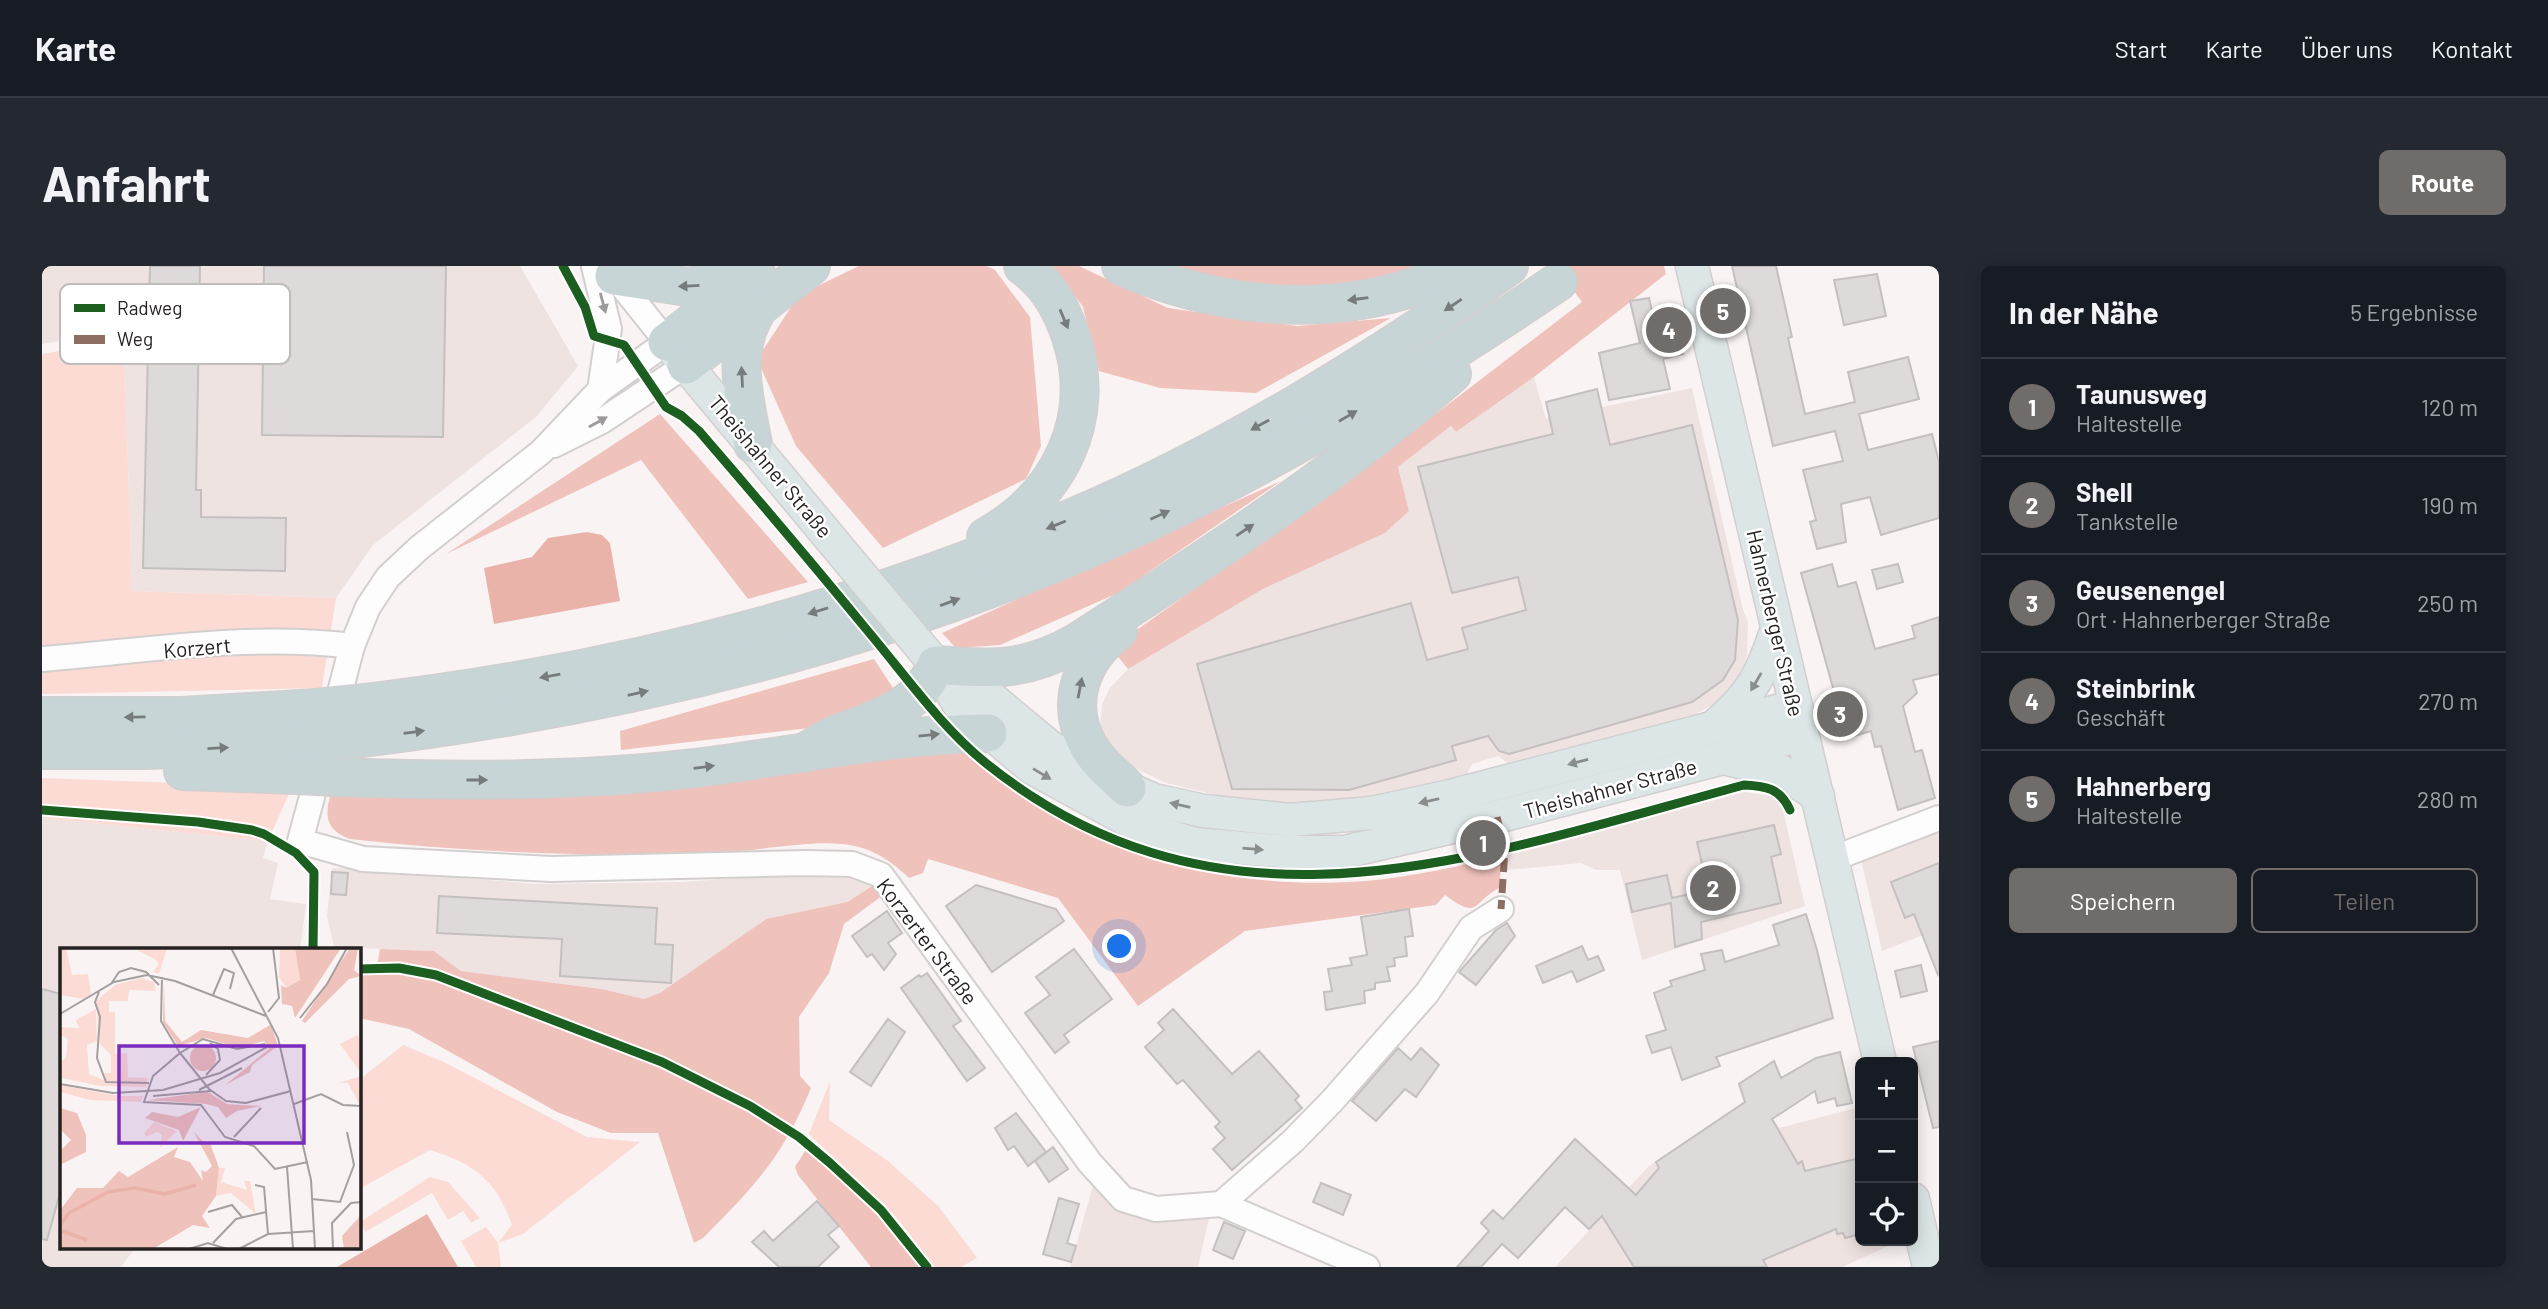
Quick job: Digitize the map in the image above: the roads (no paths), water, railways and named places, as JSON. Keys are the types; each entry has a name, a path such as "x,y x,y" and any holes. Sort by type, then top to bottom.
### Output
{"highway":[{"path":"604,269 688,287 760,282 811,266"},
{"path":"906,582 1019,516 1053,480 1075,431 1080,396 1075,349 1058,305 1023,266"},
{"path":"1121,266 1205,295 1252,303 1302,304 1331,303 1402,291 1470,266"},
{"path":"42,716 182,716 317,708 468,690 625,662 789,620 906,582 1072,519 1220,447 1346,374 1510,266"},
{"path":"677,353 760,282"},
{"path":"753,444 740,373 746,330 760,282"},
{"path":"59,750 163,771 302,759 346,740 490,721 699,679 852,636 1005,582 1171,510 1289,450 1430,368 1558,282 1400,420 1149,596 1076,643 1030,664 985,670 936,665 925,689 907,704 880,718 835,735 804,753"},
{"path":"1127,788 1099,760 1086,740 1078,715 1078,689 1092,656 1123,628 1149,596"},
{"path":"302,759 335,777 479,780 595,777 708,766 930,734 988,733"}],"main road":[{"name":"Hahnerberger Straße","path":"1692,266 1879,1057"},
{"name":"Theishahner Straße","path":"677,353 936,665 955,702 1032,768 1142,828 1195,844 1290,852 1344,852 1397,842 1723,758 1799,720"},
{"path":"1715,726 1750,693 1759,679 1777,626"},
{"name":"Theishahner Straße","path":"936,665 978,687 1049,747 1154,800 1204,811 1290,820 1372,813 1715,726 1799,720"},
{"path":"1612,753 1626,760 1628,766 1620,783"},
{"path":"1723,758 1783,772 1818,796"},
{"path":"1918,1220 1929,1267"}],"street":[{"name":"Theishahner Straße","path":"604,269 677,353"},
{"path":"600,390 609,329 604,269"},
{"path":"352,646 368,607 388,577 419,548 541,452 600,390 677,353"},
{"path":"541,452 602,421 677,353"},
{"name":"Korzert","path":"42,659 242,643 316,641 352,646"},
{"name":"Korzerter Straße","path":"352,646 300,841 363,859 551,869 828,863 852,864 881,875 1090,1163 1123,1199 1156,1209 1220,1203 1367,1267"},
{"path":"1832,859 1939,818"},
{"path":"1220,1203 1293,1141 1332,1101 1427,993 1471,928 1501,909"}],"place":[{"name":"Hahnerberg","path":"1723,311"},
{"name":"Steinbrink","path":"1669,330"},
{"name":"Geusenengel","path":"1840,714"},
{"name":"Taunusweg","path":"1483,843"},
{"name":"Shell","path":"1713,888"}]}
